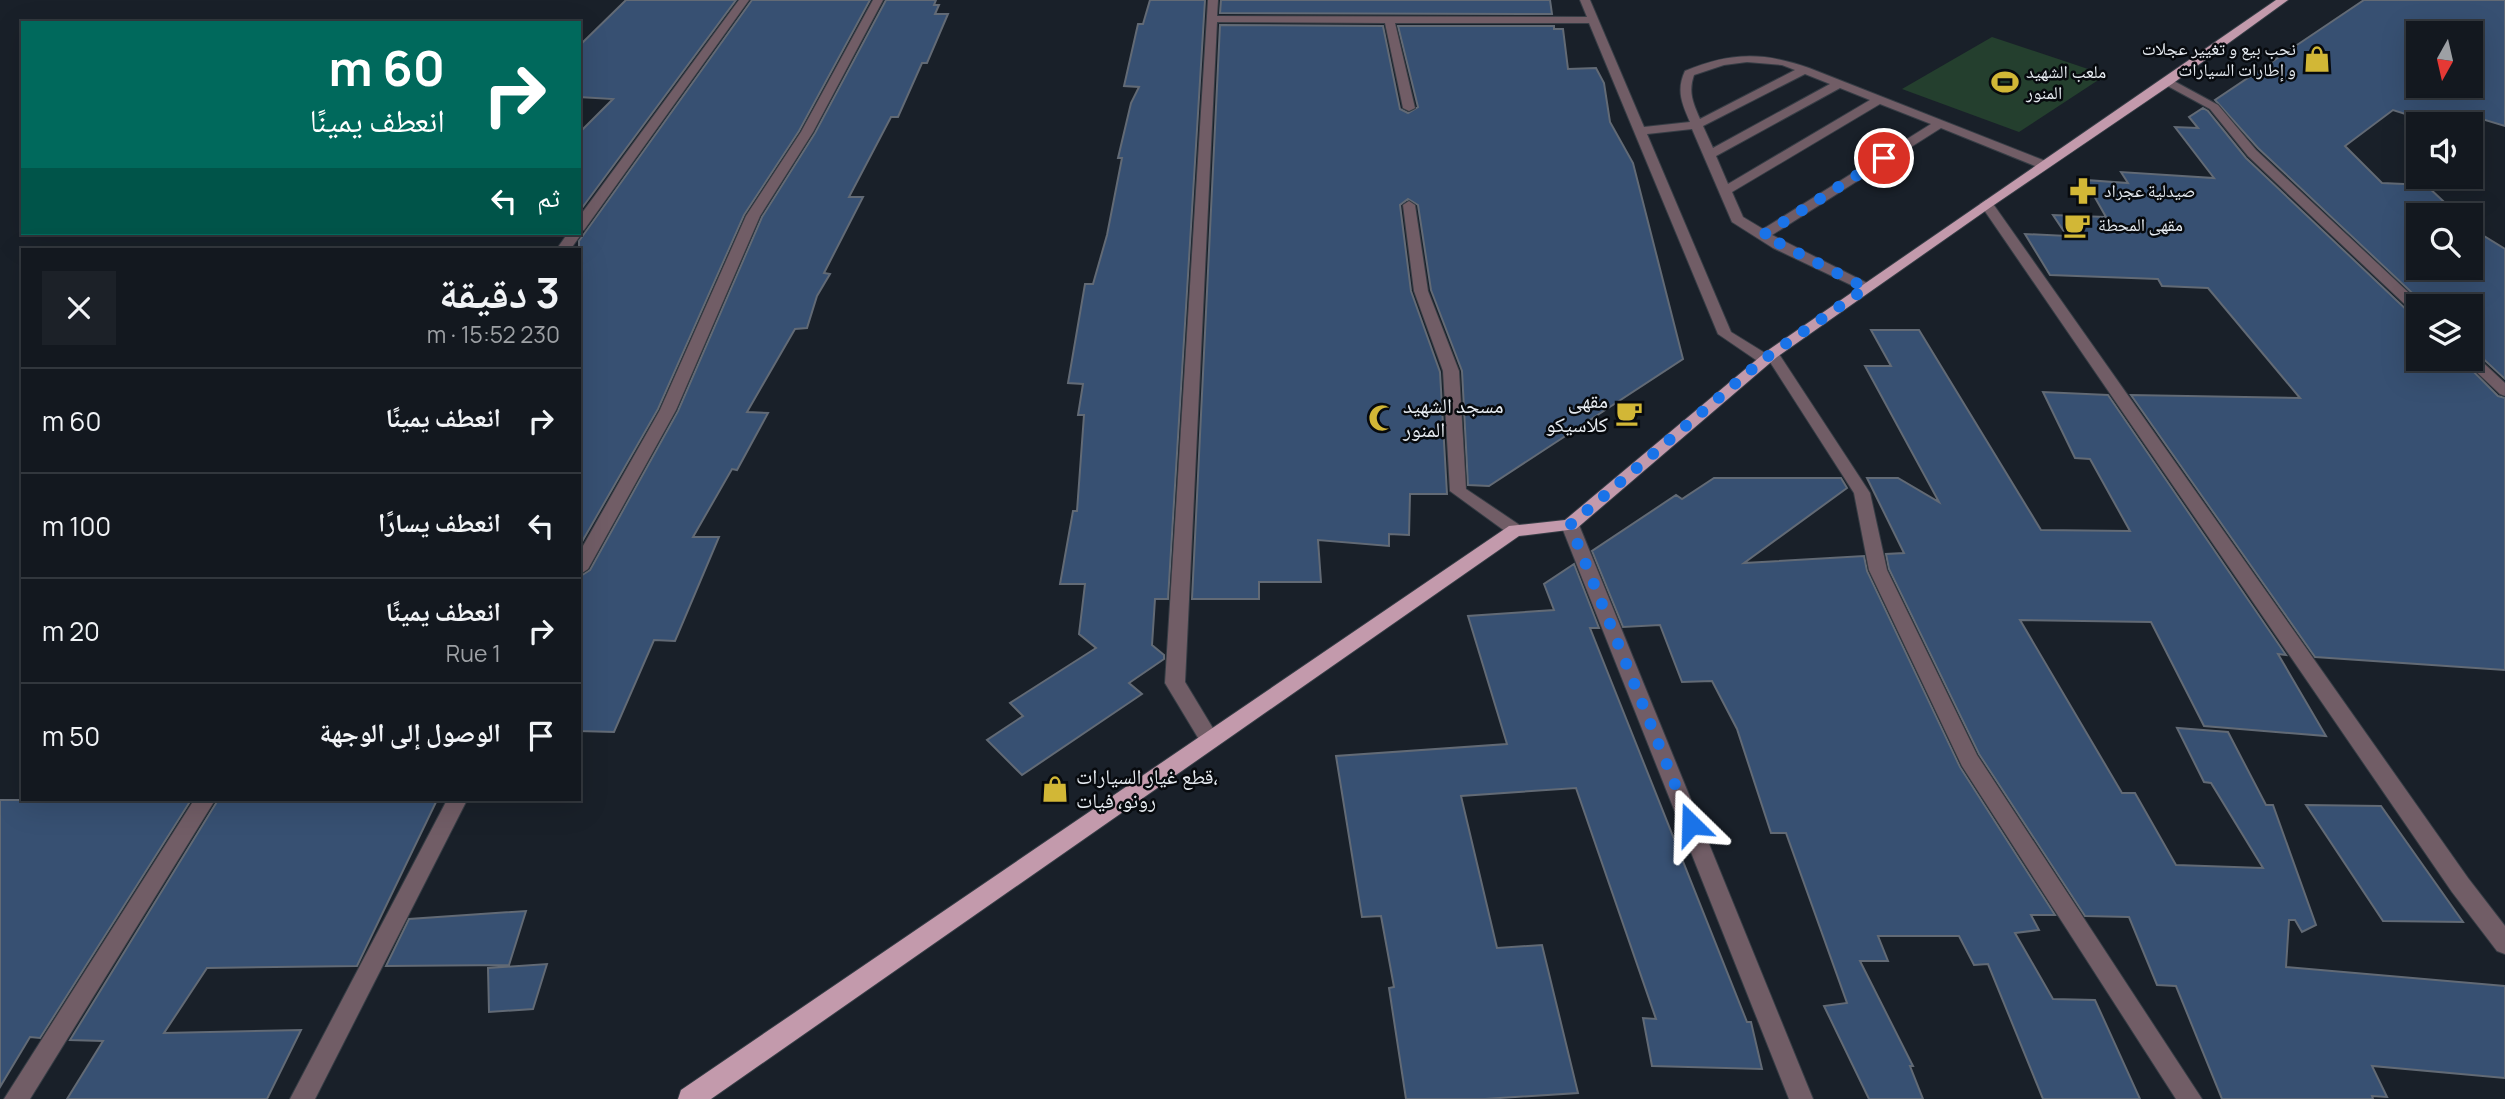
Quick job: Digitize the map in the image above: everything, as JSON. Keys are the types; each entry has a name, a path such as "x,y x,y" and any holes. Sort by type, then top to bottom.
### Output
{"main road":[{"path":"690,1099 1516,530 1570,525 1768,356 2283,0"}],"street":[{"path":"581,225 744,0"},
{"path":"581,565 668,410 753,216 807,132 878,0"},
{"path":"1210,740 1175,683 1213,0"},
{"path":"1585,0 1591,20 1641,131 1725,334 1768,356 1862,493 1878,570 1969,760 2190,1099"},
{"path":"1389,18 1409,108"},
{"path":"1211,19 1591,20"},
{"path":"1866,288 1737,219 1686,100 1685,85 1689,73 1713,62 1753,57 1784,62 2044,165"},
{"path":"1641,131 1697,125 1805,70"},
{"path":"2168,82 2214,107 2252,153 2406,298"},
{"path":"1709,155 1839,84"},
{"path":"1725,191 1879,100"},
{"path":"1763,235 1940,124"},
{"path":"1986,204 2505,944"},
{"path":"1409,205 1421,291 1451,371 1458,491 1516,530"},
{"path":"2483,370 2505,391"},
{"path":"1570,525 1801,1099"},
{"path":"16,1099 204,801"},
{"path":"302,1099 456,801"}],"green space":[{"name":"ملعب الشهيد المنور","path":"1992,37 2106,75 2019,132 1902,89"}],"building":[{"path":"626,0 736,0 581,209 581,131 613,99 581,97 581,44"},
{"path":"752,0 870,0 799,131 744,215 658,409 581,544 579,241"},
{"path":"886,0 936,0 934,5 939,5 935,14 948,14 927,63 922,63 898,117 891,117 849,197 863,197 824,273 830,274 817,296 807,328 795,329 747,412 768,413 737,470 732,469 693,537 719,537 675,641 654,640 614,732 581,731 581,576 590,570 678,411 762,217 815,133"},
{"path":"1150,0 1205,0 1168,599 1155,599 1152,645 1164,655 1164,659 1129,683 1142,694 1022,775 987,740 1023,716 1010,703 1096,648 1079,634 1085,584 1060,584 1073,511 1077,511 1084,415 1078,415 1083,384 1068,383 1085,284 1093,284 1107,235 1122,158 1118,158 1131,103 1139,87 1124,86 1138,24 1143,24"},
{"path":"1221,0 1550,0 1552,14 1220,13"},
{"path":"2364,0 2505,0 2505,126 2483,119 2483,112 2406,112 2406,114 2393,110 2345,146 2382,183 2406,184 2406,189 2430,189 2445,203 2406,203 2406,280 2483,280 2483,235 2505,249 2505,379 2483,359 2483,294 2413,294 2258,148 2215,100"},
{"path":"1220,25 1383,26 1400,109 1408,113 1418,107 1398,26 1554,26 1554,29 1563,29 1568,69 1596,68 1604,83 1610,122 1633,163 1683,359 1489,486 1468,485 1462,371 1431,290 1418,205 1408,199 1400,205 1411,291 1440,372 1447,494 1410,494 1409,535 1389,534 1389,546 1318,540 1321,582 1259,582 1259,599 1192,599"},
{"path":"2203,108 2208,111 2246,158 2406,309 2406,371 2473,371 2498,396 2505,398 2505,670 2315,657 2131,395 2300,398 2208,288 2162,286 2158,279 2050,275 2025,234 2067,236 2053,215 2106,217 2085,180 2128,183 2121,172 2214,178 2175,127 2198,128 2189,117"},
{"path":"1871,330 1919,330 2041,530 2130,531 2090,459 2075,458 2043,392 2108,395 2286,655 2278,654 2326,736 2204,726 2151,622 2020,620 2122,793 2135,793 2176,865 2263,868 2211,783 2204,782 2177,728 2228,732 2266,805 2273,805 2316,925 2302,932 2295,920 2289,920 2286,967 2505,986 2505,1078 2372,1066 2387,1097 2222,1099 2176,986 2157,985 2129,917 2085,916 1979,754 1889,569 1886,554 1904,553 1867,478 1898,478 1939,502 1865,366 1891,366"},
{"path":"1714,478 1841,478 1847,488 1744,563 1864,556 1867,571 1960,767 2055,915 2031,915 2039,930 2015,933 2053,999 2095,1000 2140,1099 2043,1099 1988,964 1974,965 1959,936 1878,936 1888,961 1860,961 1913,1066 1910,1066 1923,1099 1869,1099 1824,1006 1847,1003 1786,833 1771,833 1737,729 1712,681 1682,682 1660,625 1623,627 1592,551 1676,495 1682,499"},
{"path":"1574,564 1599,628 1590,628 1747,1022 1751,1022 1762,1069 1652,1066 1643,1018 1656,1019 1576,788 1461,796 1497,948 1542,945 1578,1093 1485,1099 1406,1099 1389,988 1394,987 1381,916 1362,917 1336,756 1507,744 1468,616 1554,610 1544,584"},
{"path":"0,800 190,801 40,1038 30,1037 0,1087"},
{"path":"217,801 437,801 357,966 207,968 164,1033 301,1030 267,1099 67,1099 103,1041 70,1040"},
{"path":"2306,805 2381,806 2463,922 2383,921"},
{"path":"526,911 509,965 386,966 409,919"},
{"path":"547,964 533,1009 489,1012 488,968"}],"place":[{"name":"نحب بيع و تغيير عجلات و إطارات السيارات","path":"2317,59"},
{"name":"ملعب الشهيد المنور","path":"2005,82"},
{"name":"صيدلية عجراد","path":"2083,191"},
{"name":"مقهى المحطة","path":"2077,225"},
{"name":"مقهى كلاسيكو","path":"1629,413"},
{"name":"مسجد الشهيد المنور","path":"1382,418"},
{"name":"قطع غيار السيارات، رونو، فيات","path":"1055,789"}],"route":[{"path":"1691,824 1570,525 1764,359 1866,288 1763,235 1884,158"}]}
